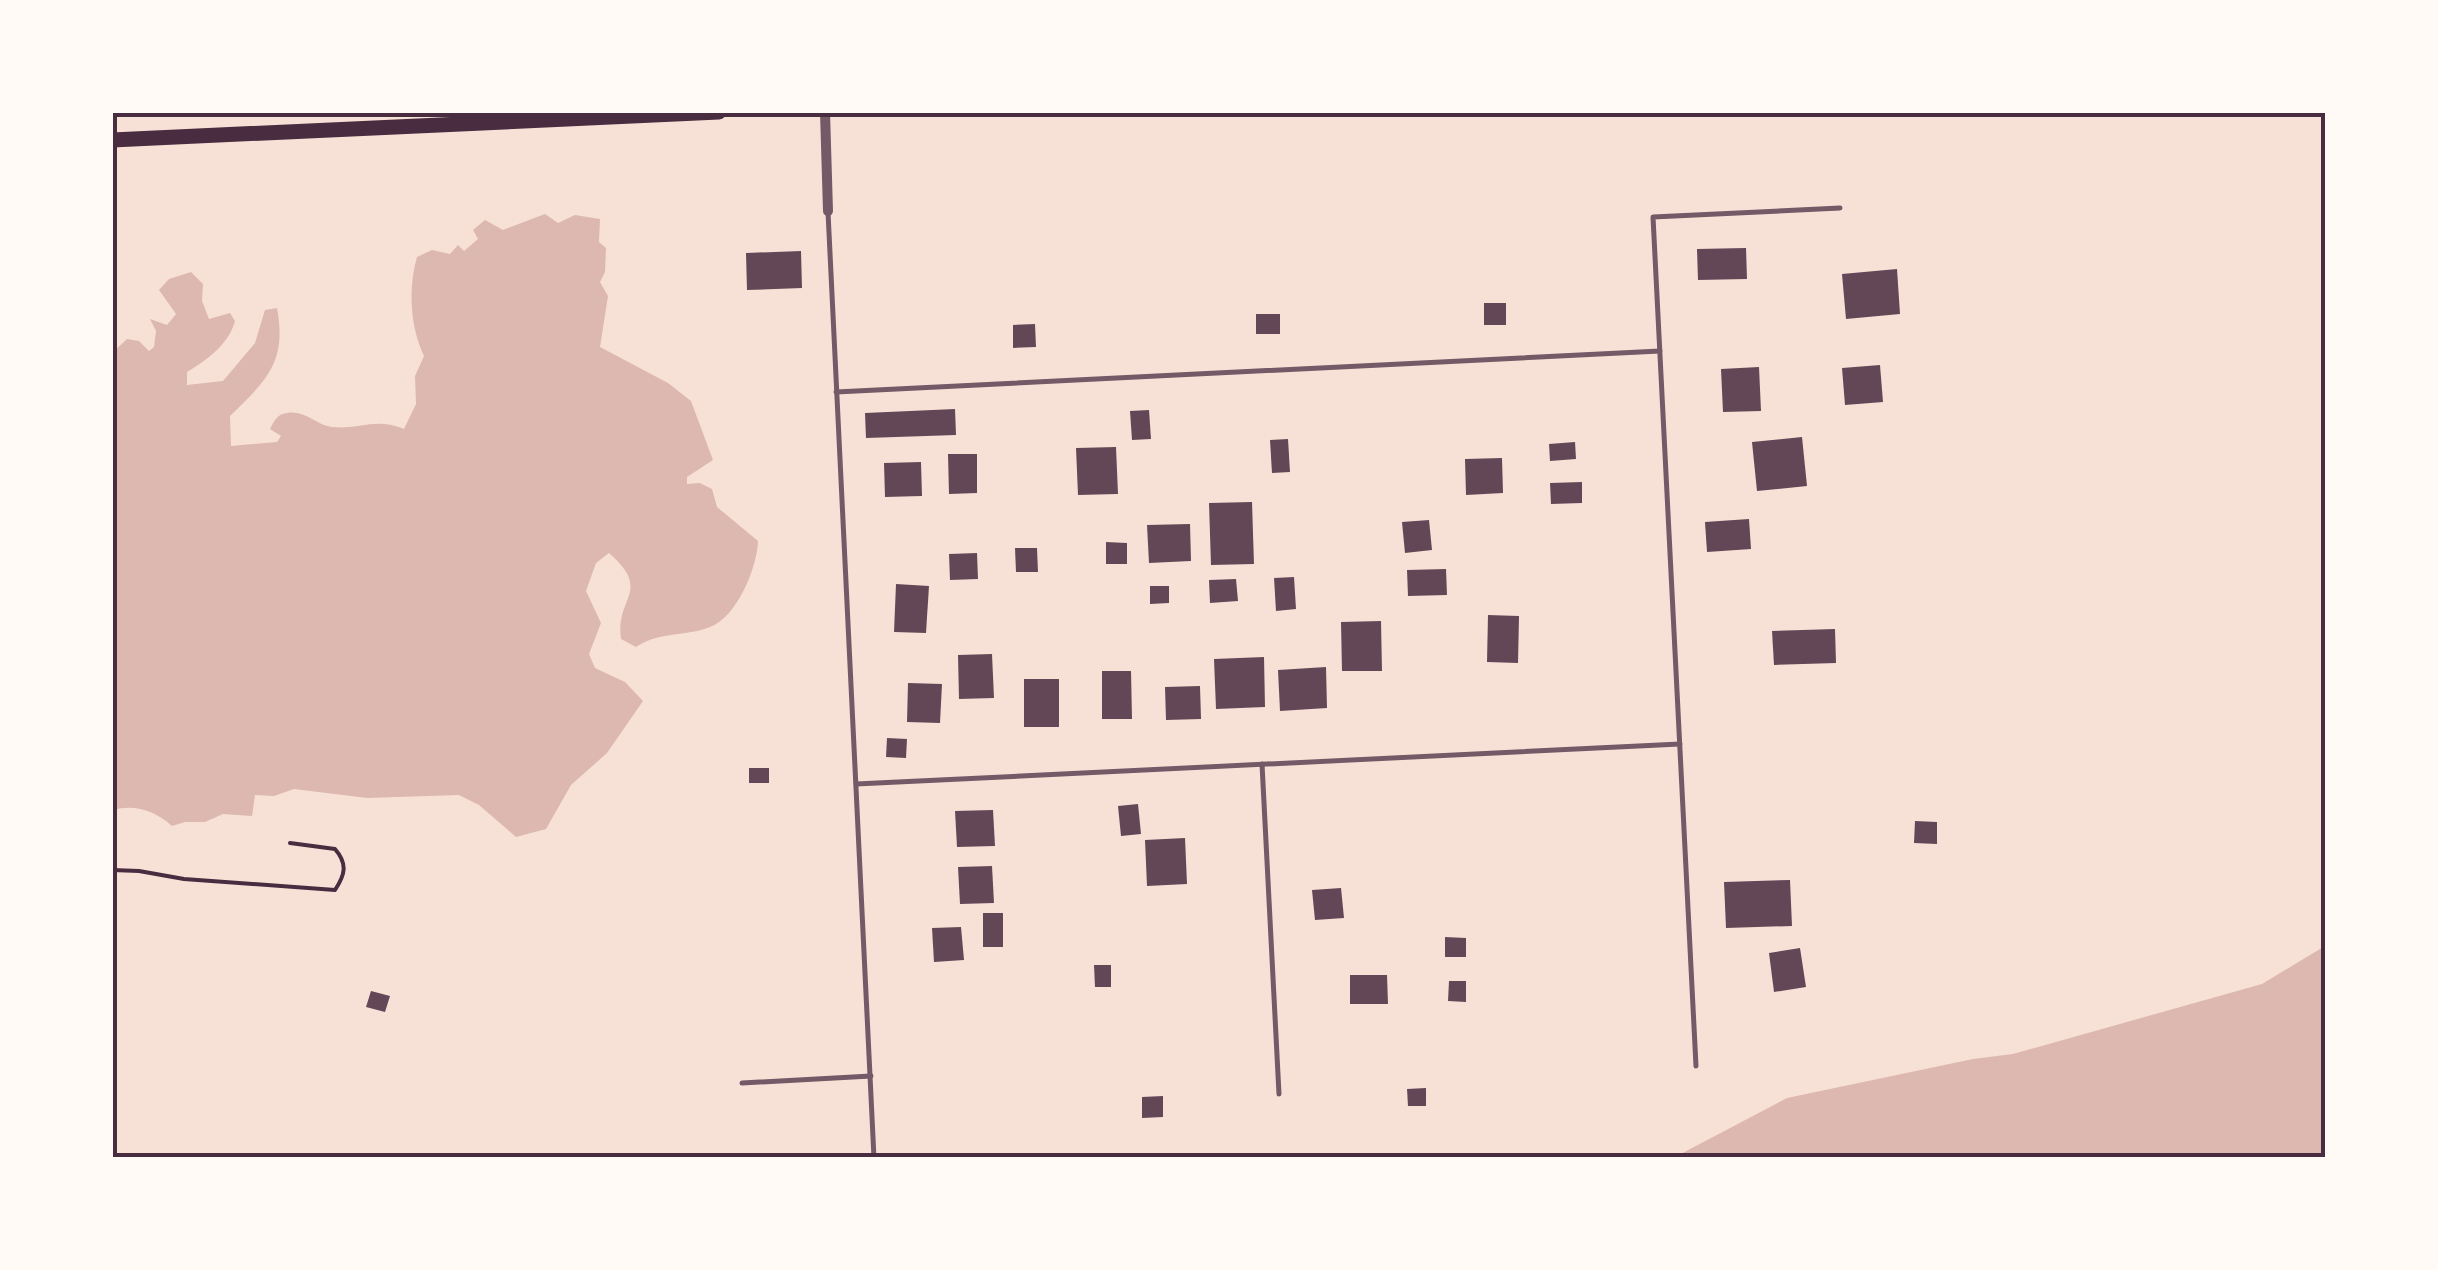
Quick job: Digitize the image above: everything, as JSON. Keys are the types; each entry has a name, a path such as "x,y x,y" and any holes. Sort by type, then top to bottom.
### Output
{"main road":[{"path":"112,140 719,112"}],"street":[{"path":"825,112 828,211"}],"lane":[{"path":"1696,1066 1653,217 1840,208"},
{"path":"828,211 874,1158"},
{"path":"836,392 1660,352"},
{"path":"856,784 1680,744"},
{"path":"1262,764 1278,1094"},
{"path":"742,1082 871,1076"}],"path":[{"path":"112,870 184,880 335,890 344,875 343,858 336,849 290,842"}],"shaded area":[{"path":"545,214 558,223 575,215 600,219 599,242 606,248 605,272 600,282 608,296 600,347 668,383 691,401 713,460 687,477 687,484 700,483 712,489 717,507 758,541 754,564 737,603 710,627 654,639 636,647 621,639 631,586 629,577 609,553 596,563 586,591 601,623 589,654 595,668 625,682 643,701 607,753 571,785 546,829 516,837 479,805 459,795 367,798 294,789 274,796 255,795 252,816 223,814 205,822 172,826 144,810 113,810 113,352 127,339 139,341 149,351 154,347 156,331 150,319 167,325 176,314 159,290 169,279 191,272 203,284 202,301 209,319 230,313 235,321 222,344 187,372 187,385 223,381 255,343 265,310 277,308 276,356 264,380 230,416 231,446 277,442 281,436 270,429 278,416 287,413 332,427 384,424 404,429 416,404 415,376 424,356 412,307 417,257 432,250 450,254 458,245 464,251 478,239 473,230 485,220 503,230"},
{"path":"2325,946 2325,1157 1675,1157 1787,1098 2013,1054 2262,984"}],"building":[{"path":"1746,248 1747,279 1698,280 1697,249"},
{"path":"801,251 802,288 747,290 746,253"},
{"path":"1897,269 1900,314 1846,319 1842,274"},
{"path":"1484,303 1506,303 1506,325 1484,325"},
{"path":"1256,314 1280,314 1280,334 1256,334"},
{"path":"1035,324 1036,347 1013,348 1013,325"},
{"path":"1880,365 1883,402 1845,405 1842,368"},
{"path":"1759,367 1761,411 1723,412 1721,369"},
{"path":"955,409 956,435 866,438 865,413"},
{"path":"1149,410 1151,439 1132,440 1130,411"},
{"path":"1802,437 1807,486 1757,491 1752,442"},
{"path":"1288,439 1290,472 1272,473 1270,440"},
{"path":"1575,442 1576,459 1550,461 1549,444"},
{"path":"1116,447 1118,494 1078,495 1076,448"},
{"path":"948,454 977,454 977,493 949,494"},
{"path":"1502,458 1503,493 1466,495 1465,459"},
{"path":"921,462 922,496 885,497 884,463"},
{"path":"1582,482 1582,503 1551,504 1550,483"},
{"path":"1252,502 1254,564 1211,565 1209,503"},
{"path":"1749,519 1751,549 1707,552 1705,522"},
{"path":"1429,520 1432,550 1405,553 1402,522"},
{"path":"1190,524 1191,561 1149,563 1147,525"},
{"path":"1106,542 1127,543 1127,564 1106,564"},
{"path":"1015,548 1037,548 1038,572 1016,572"},
{"path":"977,553 978,579 950,580 949,554"},
{"path":"1446,569 1447,595 1408,596 1407,570"},
{"path":"1294,577 1296,609 1276,611 1274,578"},
{"path":"1236,579 1238,601 1210,603 1209,580"},
{"path":"896,584 929,586 926,633 894,632"},
{"path":"1150,586 1169,586 1169,603 1150,604"},
{"path":"1488,615 1519,616 1518,663 1487,662"},
{"path":"1381,621 1382,671 1342,671 1341,622"},
{"path":"1835,629 1836,663 1774,665 1772,631"},
{"path":"992,654 994,698 959,699 958,655"},
{"path":"1264,657 1265,707 1216,709 1214,659"},
{"path":"1326,667 1327,708 1280,711 1278,670"},
{"path":"1102,671 1131,671 1132,719 1102,719"},
{"path":"1024,679 1059,679 1059,727 1024,727"},
{"path":"908,683 942,684 940,723 907,722"},
{"path":"1200,686 1201,719 1166,720 1165,687"},
{"path":"887,738 907,739 906,758 886,757"},
{"path":"749,768 769,768 769,783 749,783"},
{"path":"1138,804 1141,834 1121,836 1118,806"},
{"path":"993,810 995,846 957,847 955,811"},
{"path":"1915,821 1937,822 1937,844 1914,843"},
{"path":"1185,838 1187,884 1147,886 1145,840"},
{"path":"992,866 994,903 960,904 958,867"},
{"path":"1790,880 1792,926 1726,928 1724,882"},
{"path":"1341,888 1344,918 1315,920 1312,890"},
{"path":"983,913 1003,913 1003,947 983,947"},
{"path":"961,927 964,960 934,962 932,928"},
{"path":"1445,937 1466,938 1466,957 1445,957"},
{"path":"1800,948 1806,987 1774,992 1769,953"},
{"path":"1094,965 1111,965 1111,987 1095,987"},
{"path":"1350,975 1387,975 1388,1004 1350,1004"},
{"path":"1449,981 1466,981 1466,1002 1448,1001"},
{"path":"371,991 390,996 385,1012 366,1007"},
{"path":"1426,1088 1426,1106 1408,1106 1407,1089"},
{"path":"1163,1096 1163,1117 1142,1118 1142,1097"}]}
